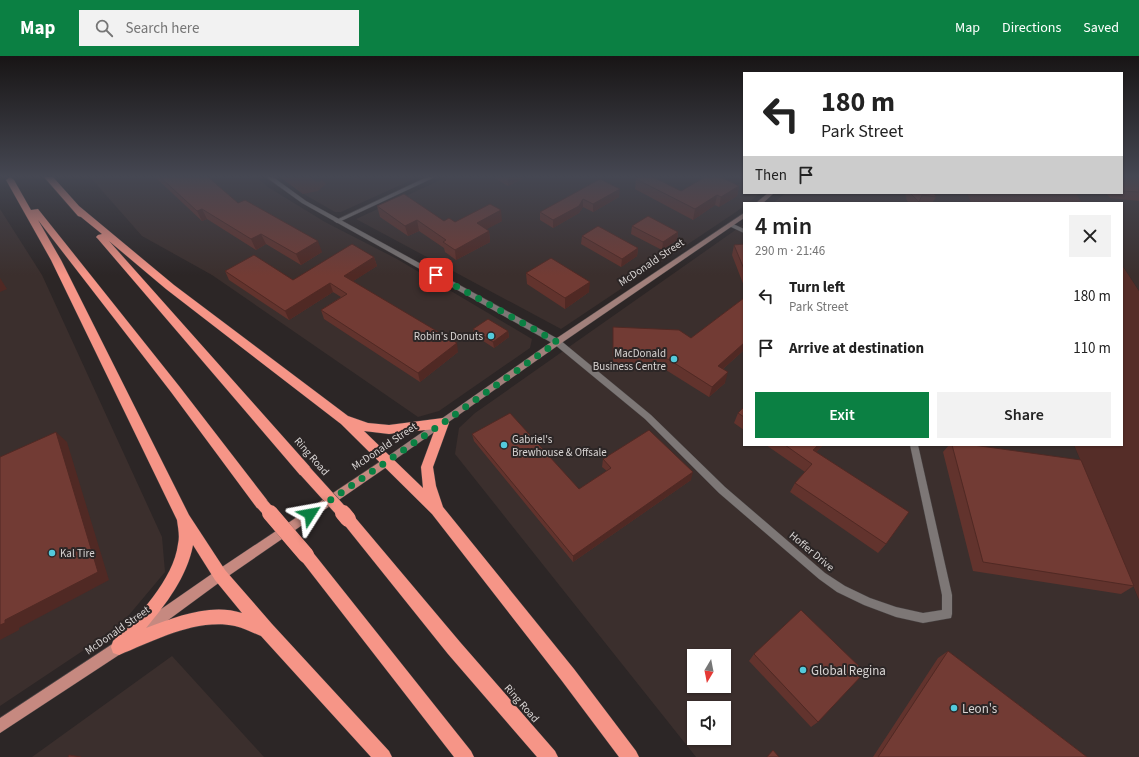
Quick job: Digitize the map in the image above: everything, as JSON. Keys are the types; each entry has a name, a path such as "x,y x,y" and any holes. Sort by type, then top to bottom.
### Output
{"highway":[{"path":"27,210 56,260 184,519 220,574 266,630 383,757"},
{"path":"34,210 175,389 262,504 306,555 465,757"},
{"name":"Ring Road","path":"77,210 305,472 348,519 454,648 549,757"},
{"path":"78,210 170,287 346,421 437,510 568,675 630,757"},
{"path":"346,421 371,428 389,429 409,428 443,423 427,467 429,486 437,510"},
{"path":"119,646 157,604 173,577 186,546 184,519"},
{"path":"119,646 178,624 207,618 233,618 266,630"}],"main road":[{"name":"McDonald Street","path":"0,726 119,646 220,574 443,423 557,342 743,216"}],"street":[{"path":"318,210 557,342"},
{"path":"337,221 361,210"},
{"path":"731,225 743,231"},
{"name":"Hoffer Drive","path":"557,342 648,418 722,490 822,576 841,590 868,602 896,612 923,618 947,614 947,595 914,446"}],"shaded area":[{"path":"0,210 42,275 162,537 165,572 129,615 102,638 0,706"},
{"path":"119,210 305,210 325,222 397,259 532,339 530,348 439,411 418,417 212,275 142,236"},
{"path":"331,210 346,210 341,212 335,212"},
{"path":"376,210 739,210 561,329 356,219"},
{"path":"1123,210 1139,210 1139,291 1123,267"},
{"path":"743,225 743,446 1074,446 1139,600 1139,757 696,757 455,454 459,428 475,413"},
{"path":"1123,267 1139,291 1139,600 1074,446 1123,446"},
{"path":"172,656 264,757 32,757"}],"building":[{"path":"203,210 262,210 318,241 296,254 261,234 251,239"},
{"path":"382,210 427,210 444,221 449,218 455,222 479,210 501,210 477,223 489,231 455,250 443,242 446,240 417,220 405,226"},
{"path":"544,210 572,210 553,220 540,212"},
{"path":"648,216 678,232 663,242 632,226"},
{"path":"598,226 638,248 622,259 582,236"},
{"path":"352,244 374,257 344,276 457,343 418,373 321,310 347,294 330,283 285,311 225,271 254,255 293,280"},
{"path":"743,244 743,267 734,245"},
{"path":"551,258 590,282 565,298 526,273"},
{"name":"MacDonald Business Centre","path":"743,299 743,344 718,366 728,372 712,387 668,359 613,356 613,327 679,330 691,338"},
{"path":"488,319 508,331 493,342 473,329"},
{"path":"743,408 743,416 738,413"},
{"path":"510,413 579,489 611,468 603,459 649,430 693,472 573,556 472,434"},
{"name":"Kal Tire","path":"56,432 98,572 5,620 5,623 0,625 0,457"},
{"path":"786,446 817,446 813,450 909,512 886,544 795,483 812,464"},
{"path":"952,446 980,446 1081,460 1134,586 983,562"},
{"name":"Global Regina","path":"801,610 865,672 818,722 754,654"},
{"name":"Leon's","path":"948,651 1087,757 878,757"},
{"path":"773,750 779,757 767,757"},
{"path":"69,755 81,757 68,757"}],"place":[{"name":"Robin's Donuts","path":"491,336"},
{"name":"MacDonald Business Centre","path":"674,359"},
{"name":"Gabriel's Brewhouse & Offsale","path":"504,445"},
{"name":"Kal Tire","path":"52,553"},
{"name":"Global Regina","path":"803,670"},
{"name":"Leon's","path":"954,708"}],"route":[{"path":"310,514 443,423 557,342 436,275"}]}
